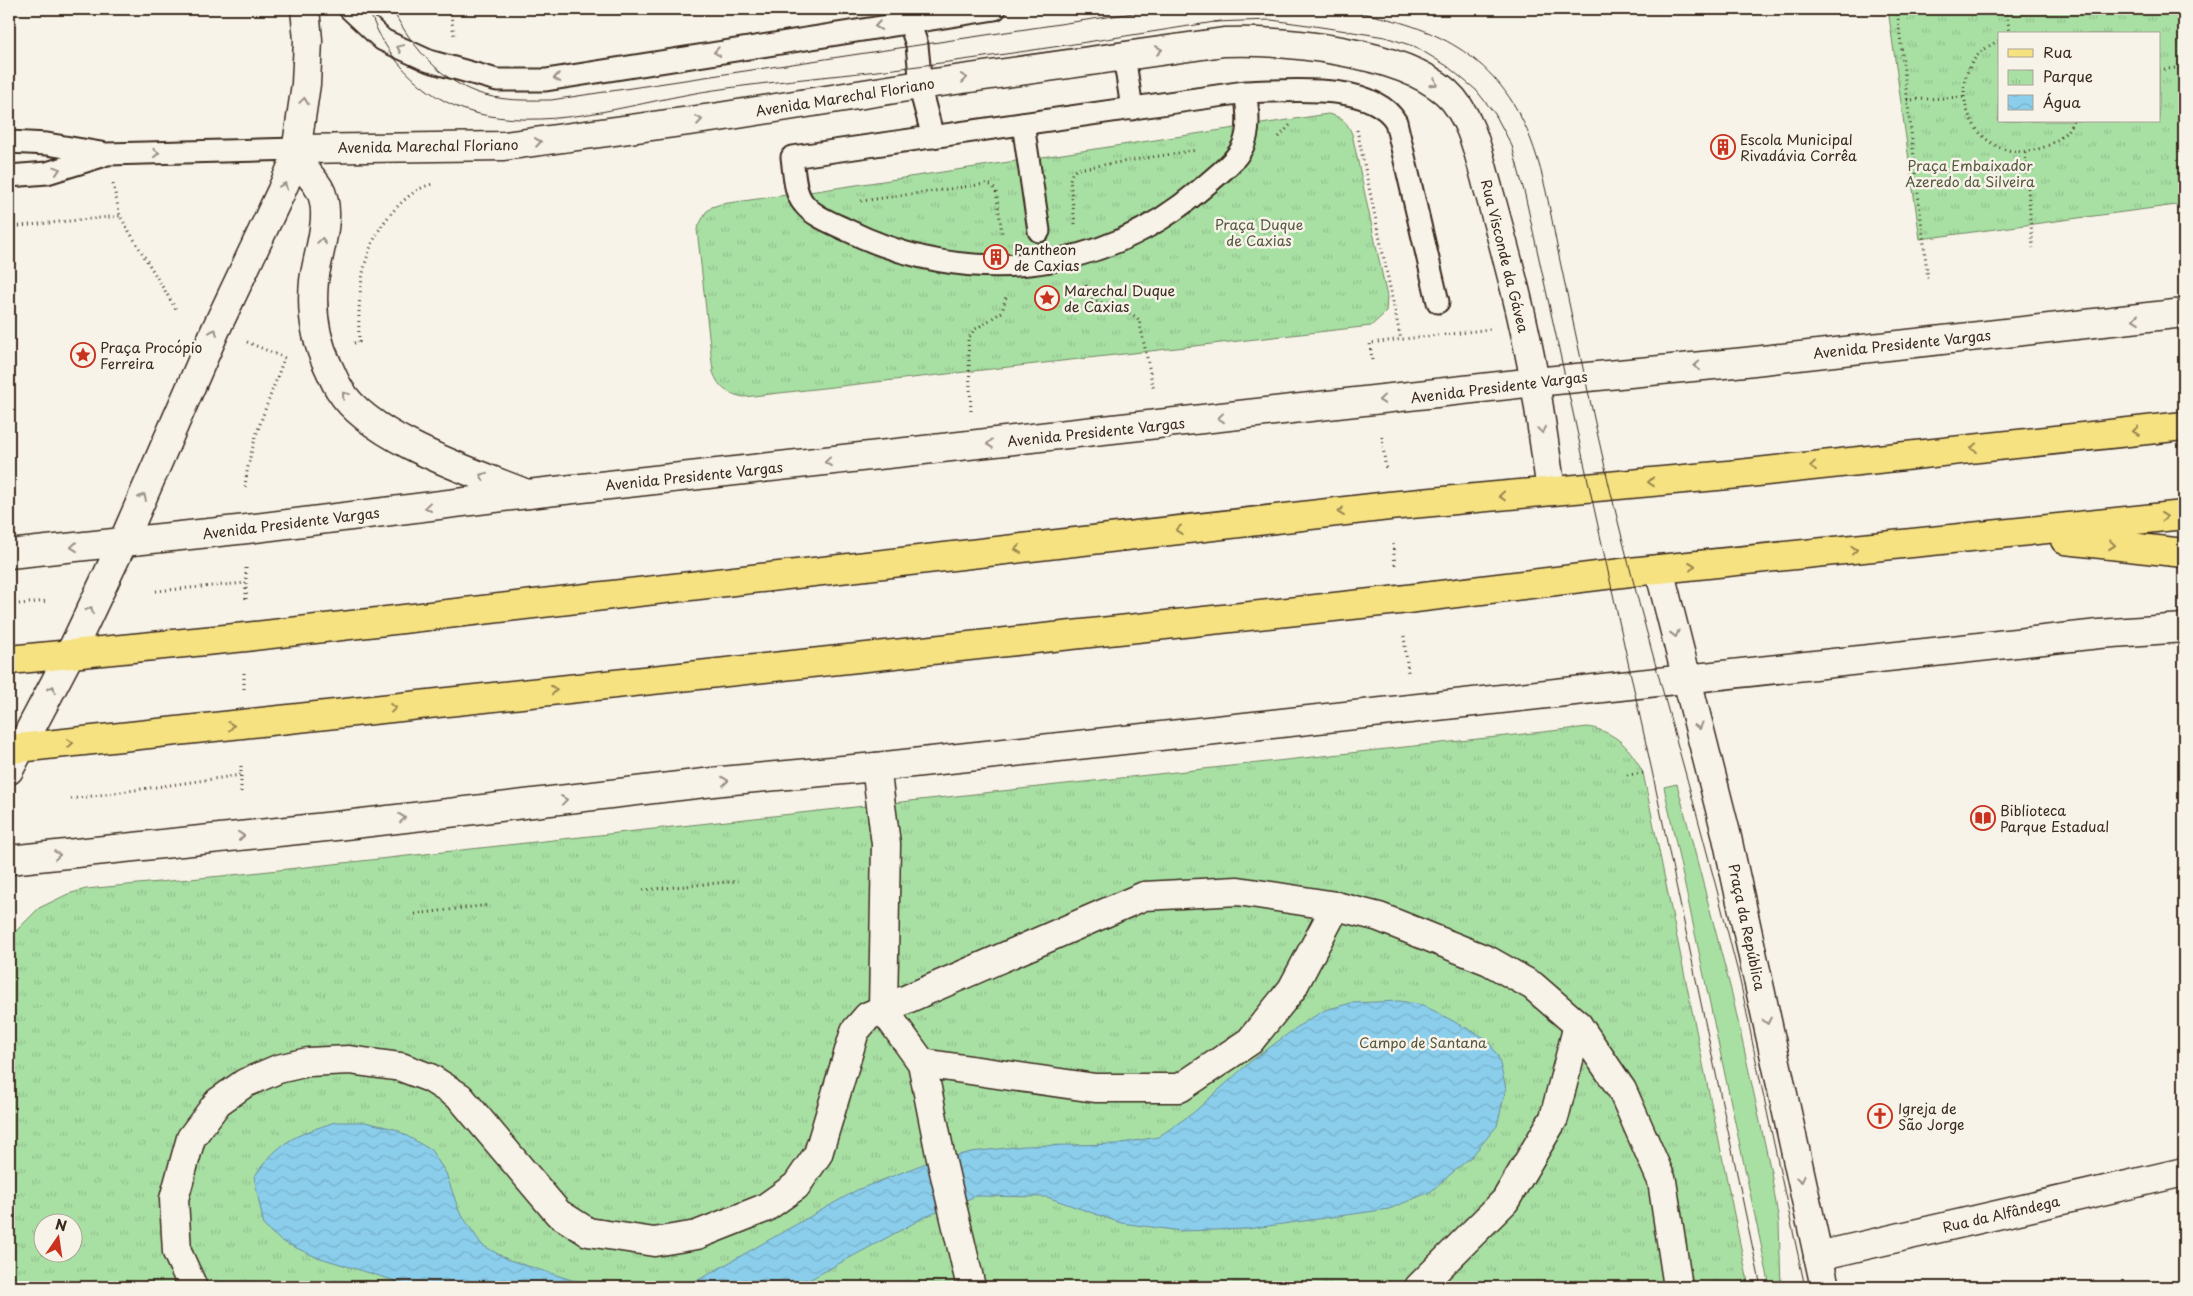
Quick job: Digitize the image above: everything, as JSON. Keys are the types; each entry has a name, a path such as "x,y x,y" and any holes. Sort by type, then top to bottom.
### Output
{"main road":[{"path":"9,660 282,633 1389,506 1739,474 2184,426"},
{"path":"13,755 1659,570 2184,515"},
{"path":"2011,534 2184,553"}],"street":[{"path":"13,755 70,654 123,542 216,329 281,192 296,154 306,84 308,40 305,9"},
{"name":"Avenida Marechal Floriano","path":"296,154 514,145 719,117 920,84 1212,43 1254,41 1336,51 1390,62"},
{"name":"Rua Visconde da Gávea","path":"1390,62 1415,72 1438,86 1452,98 1468,124 1506,253 1535,382 1551,491"},
{"path":"296,154 320,189 324,210 324,239 314,281 313,321 321,352 340,391 364,416 395,437 422,451 528,494"},
{"name":"Avenida Presidente Vargas","path":"9,554 1535,382 1745,362 2184,313"},
{"name":"Praça da República","path":"1659,570 1726,833 1825,1287"},
{"path":"9,860 355,824 722,781 876,767 2099,634 2184,628"},
{"path":"876,767 886,844 883,1009 922,1063 940,1154 971,1287"},
{"path":"194,1287 177,1252 174,1199 191,1138 218,1102 246,1083 278,1069 308,1062 348,1060 400,1067 430,1078 460,1096 558,1213 588,1232 654,1242 697,1235 765,1208 796,1186 818,1154 855,1031 868,1016 1144,896 1238,891 1336,906 1379,917 1489,961 1533,986 1578,1025 1622,1090 1662,1181 1678,1287"},
{"path":"922,1063 1095,1088 1180,1088 1250,1041 1292,988 1336,906"},
{"path":"1419,1287 1505,1201 1554,1118 1578,1025"},
{"name":"Rua da Alfândega","path":"1818,1256 2184,1172"}],"lane":[{"path":"350,9 382,40 429,61 497,80 546,80 908,15 995,9"},
{"path":"908,15 917,45 920,84 932,137"},
{"path":"1124,55 1132,108"},
{"path":"1245,92 1249,131 1238,156 1189,200 1152,225 1101,248 1058,260 1017,265 983,266 932,260 879,244 812,211 804,205 798,195 792,157 1245,92 1314,90 1355,96 1387,110 1396,122 1438,302"},
{"path":"1023,124 1039,232"},
{"path":"9,142 47,144 107,154 296,154"},
{"path":"9,176 47,173 107,154"}],"path":[{"path":"450,9 454,35"},
{"path":"1897,9 1928,280"},
{"path":"2006,9 2010,32"},
{"path":"1998,41 1976,58 1966,76 1963,97 1969,118 1982,137 2002,149 2025,153 2049,146 2069,130 2073,122"},
{"path":"2160,70 2184,66"},
{"path":"1907,100 1963,97"},
{"path":"1076,226 1070,180 1072,173 1077,169 1224,146 1255,151 1266,150 1297,117"},
{"path":"1356,127 1401,340"},
{"path":"350,344 359,342 358,300 361,277 372,243 385,220 407,196 429,185 447,181 440,148"},
{"path":"2025,153 2033,248"},
{"path":"107,154 120,216 177,311"},
{"path":"812,211 832,205 985,184 991,186 996,191 1003,237"},
{"path":"9,227 120,216"},
{"path":"1085,279 1091,298 1100,304 1130,313 1139,320 1160,425"},
{"path":"974,446 968,339 974,330 1002,312 1006,293"},
{"path":"1372,360 1370,343 1491,329"},
{"path":"247,342 284,358 292,357"},
{"path":"245,487 247,468 252,451 284,358"},
{"path":"1382,437 1386,473"},
{"path":"1393,544 1395,566"},
{"path":"246,562 246,598"},
{"path":"156,591 246,583"},
{"path":"9,605 48,601"},
{"path":"1404,636 1408,672"},
{"path":"244,669 244,690"},
{"path":"241,766 242,796"},
{"path":"1627,775 1643,772"},
{"path":"71,799 241,775"},
{"path":"644,890 738,881"},
{"path":"415,914 490,905"}],"green space":[{"name":"Praça Embaixador Azeredo da Silveira","path":"1888,9 2184,9 2184,204 1920,239"},
{"name":"Praça Duque de Caxias","path":"1328,114 1343,121 1352,134 1387,297 1386,312 1371,326 744,397 724,389 713,372 697,229 706,212 712,207 721,204"},
{"name":"Campo de Santana","path":"1588,727 1598,729 1621,742 1633,756 1643,773 1749,1287 9,1287 9,938 39,908 68,894 86,889 242,874"},
{"path":"1677,784 1732,994 1771,1172 1779,1223 1781,1287 1770,1287 1664,787"}],"water":[{"path":"1400,1001 1423,1005 1487,1039 1498,1056 1506,1088 1497,1126 1472,1156 1430,1192 1389,1209 1247,1229 1181,1231 1121,1223 1047,1197 976,1196 925,1217 796,1287 676,1287 693,1283 857,1190 926,1163 971,1152 1024,1146 1116,1144 1158,1137 1193,1113 1250,1062 1300,1025 1325,1010 1351,1003"},
{"path":"335,1122 365,1122 395,1129 431,1150 446,1173 459,1211 482,1245 509,1260 575,1281 612,1287 415,1287 314,1256 281,1241 264,1226 254,1177 280,1147 309,1131"}],"tram line":[{"path":"369,9 376,28 398,63 428,91 464,110 513,119 571,117 714,90 956,61 1221,21"},
{"path":"392,9 400,24 421,52 446,76 476,92 515,100 551,100 1160,9"},
{"path":"1258,15 1297,9"},
{"path":"1336,9 1362,13 1413,26 1458,48 1497,81 1513,103 1531,140 1548,200 1609,485 1738,971 1805,1287"},
{"path":"1214,22 1271,20 1385,37 1416,47 1447,66 1476,90 1495,114 1512,146 1525,195 1652,771 1761,1287"}],"place":[{"name":"Escola Municipal Rivadávia Corrêa","path":"1723,147"},
{"name":"Pantheon de Caxias","path":"996,257"},
{"name":"Marechal Duque de Caxias","path":"1047,298"},
{"name":"Praça Procópio Ferreira","path":"83,355"},
{"name":"Biblioteca Parque Estadual","path":"1983,818"},
{"name":"Igreja de São Jorge","path":"1880,1116"}]}
